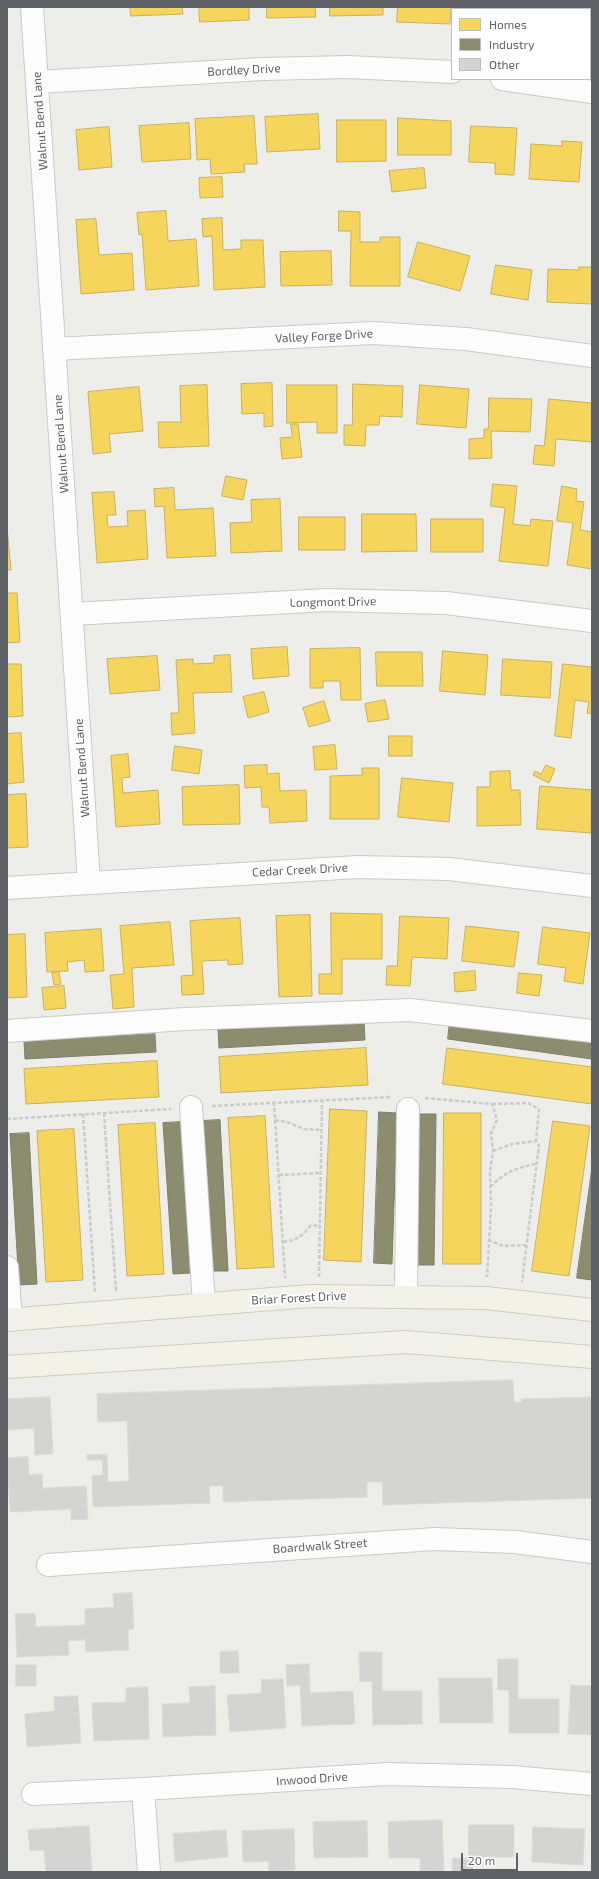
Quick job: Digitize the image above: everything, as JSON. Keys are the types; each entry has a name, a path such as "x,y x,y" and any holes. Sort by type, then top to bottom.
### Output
{"main road":[{"name":"Briar Forest Drive","path":"9,1320 318,1296 486,1298 592,1310"},
{"path":"7,1367 406,1342 592,1357"}],"street":[{"name":"Walnut Bend Lane","path":"32,7 89,882"},
{"name":"Bordley Drive","path":"37,82 263,68 348,67 451,72"},
{"path":"509,80 592,92"},
{"name":"Valley Forge Drive","path":"54,349 373,333 466,339 592,356"},
{"name":"Longmont Drive","path":"72,614 327,600 446,603 592,621"},
{"name":"Cedar Creek Drive","path":"7,888 358,867 449,869 592,886"},
{"path":"7,1031 185,1019 410,1010 592,1031"},
{"path":"406,1296 408,1101"},
{"path":"191,1108 204,1304"},
{"path":"7,1267 9,1320"},
{"name":"Boardwalk Street","path":"48,1565 435,1538 515,1542 592,1552"},
{"name":"Inwood Drive","path":"33,1794 388,1774 512,1777 592,1784"},
{"path":"143,1789 149,1872"}],"path":[{"path":"318,1296 322,1100"},
{"path":"7,1119 322,1100 492,1104 528,1102 539,1109 536,1141 539,1145 520,1301"},
{"path":"274,1102 286,1298"},
{"path":"486,1298 488,1240 492,1209 490,1172 493,1151 491,1133 496,1120 492,1104"},
{"path":"104,1113 107,1312"},
{"path":"83,1114 107,1312"},
{"path":"275,1120 287,1122 304,1129 322,1130"},
{"path":"493,1151 512,1144 536,1141"},
{"path":"490,1187 498,1179 514,1169 536,1164"},
{"path":"279,1175 321,1173"},
{"path":"283,1242 295,1240 302,1236 310,1226 320,1225"},
{"path":"488,1240 503,1246 526,1245"}],"building: Homes":[{"path":"130,7 182,7 183,14 131,16"},
{"path":"199,7 249,7 249,20 200,22"},
{"path":"267,7 315,7 316,17 267,18"},
{"path":"330,7 383,7 383,15 330,16"},
{"path":"398,7 451,7 450,24 397,22"},
{"path":"471,7 515,7 514,8"},
{"path":"548,7 564,8 527,8"},
{"path":"318,114 320,149 267,152 265,117"},
{"path":"254,116 257,164 244,164 245,172 211,174 210,159 197,160 195,119"},
{"path":"398,118 451,121 451,155 398,155"},
{"path":"337,120 386,120 386,161 337,162"},
{"path":"189,123 191,159 142,162 139,126"},
{"path":"471,126 517,128 514,175 495,174 495,163 469,162"},
{"path":"109,127 112,167 79,170 76,130"},
{"path":"562,141 582,142 579,182 529,179 531,144 562,146"},
{"path":"424,168 426,188 392,192 389,171"},
{"path":"222,177 223,197 200,198 199,178"},
{"path":"166,211 168,241 196,239 199,286 146,290 142,234 139,235 137,213"},
{"path":"339,211 360,212 360,242 380,242 380,237 400,237 400,286 350,286 351,231 339,231"},
{"path":"222,218 223,250 241,249 241,240 263,240 265,287 214,290 212,236 203,237 202,219"},
{"path":"96,219 99,255 132,253 134,290 81,294 76,220"},
{"path":"418,242 470,256 460,291 408,277"},
{"path":"331,251 332,285 281,286 280,252"},
{"path":"496,265 532,270 528,300 491,294"},
{"path":"579,267 592,267 592,304 547,302 548,269 579,270"},
{"path":"272,383 273,426 264,427 264,413 242,414 241,384"},
{"path":"353,384 403,386 402,417 380,416 379,425 366,425 365,446 344,445 344,425 352,425"},
{"path":"207,385 209,446 159,448 158,422 181,422 180,386"},
{"path":"287,385 337,385 337,433 317,433 317,422 287,423"},
{"path":"420,385 469,389 466,428 417,424"},
{"path":"139,387 143,431 109,434 111,452 93,454 88,392"},
{"path":"489,398 532,399 530,432 491,431 492,458 469,459 469,439 484,438 484,429 488,429"},
{"path":"549,399 592,403 592,442 556,439 554,466 533,464 535,445 544,446"},
{"path":"291,424 298,424 302,457 282,459 280,438 292,437"},
{"path":"226,476 247,480 243,500 222,496"},
{"path":"493,484 517,486 513,524 530,526 531,519 553,521 548,566 499,561 505,508 491,506"},
{"path":"562,486 577,489 576,501 584,502 580,530 592,532 592,569 567,565 573,523 557,521"},
{"path":"174,488 175,510 213,508 216,556 167,558 164,506 155,507 154,489"},
{"path":"114,492 116,515 107,515 108,527 128,526 127,511 145,510 148,559 97,563 92,493"},
{"path":"280,499 282,551 231,553 230,523 252,522 251,500"},
{"path":"362,514 416,514 417,551 362,552"},
{"path":"299,517 345,517 345,550 299,550"},
{"path":"431,519 483,519 483,552 431,552"},
{"path":"7,527 11,570 7,570"},
{"path":"7,593 17,593 20,642 7,643"},
{"path":"287,647 289,676 253,679 251,649"},
{"path":"360,648 361,700 341,700 340,681 323,681 323,688 310,688 310,649"},
{"path":"443,651 488,655 485,695 440,691"},
{"path":"376,652 422,652 423,686 377,686"},
{"path":"230,655 232,692 193,693 195,733 172,735 171,713 179,713 176,660 193,659 193,664 214,663 214,656"},
{"path":"157,656 160,690 110,694 107,659"},
{"path":"503,659 552,662 550,698 501,695"},
{"path":"7,664 21,664 23,716 7,717"},
{"path":"563,664 592,667 592,714 587,713 589,702 575,700 571,738 555,736"},
{"path":"264,692 269,712 248,718 243,697"},
{"path":"385,700 389,719 368,722 365,704"},
{"path":"324,701 330,721 309,727 303,708"},
{"path":"21,733 24,782 7,784 7,734"},
{"path":"389,736 412,736 412,756 389,756"},
{"path":"335,745 337,769 315,770 313,747"},
{"path":"175,746 202,750 199,774 172,770"},
{"path":"128,754 130,777 122,778 123,793 158,790 160,824 116,827 111,756"},
{"path":"267,765 267,774 279,773 280,791 306,790 307,821 270,823 269,807 262,807 261,787 245,788 244,766"},
{"path":"546,765 555,769 549,783 533,775 535,771 541,774"},
{"path":"362,768 379,768 379,819 330,819 330,776 362,775"},
{"path":"510,771 511,790 520,790 521,825 477,826 477,787 490,787 490,772"},
{"path":"402,778 453,783 449,822 398,817"},
{"path":"239,785 240,824 183,825 182,787"},
{"path":"540,786 592,790 591,833 537,829"},
{"path":"26,794 28,847 7,848 7,795"},
{"path":"331,913 382,914 382,959 342,959 342,994 319,994 319,974 331,974"},
{"path":"310,915 312,996 279,997 276,916"},
{"path":"400,916 449,918 447,959 412,957 410,986 386,985 387,966 397,966"},
{"path":"240,918 243,964 228,965 228,960 202,961 204,994 182,995 181,976 193,975 190,921"},
{"path":"170,922 174,965 132,968 134,1007 113,1009 110,975 124,974 120,926"},
{"path":"466,926 519,932 514,967 462,961"},
{"path":"543,927 590,933 583,984 564,981 566,968 538,964"},
{"path":"101,929 104,971 85,972 84,960 67,962 68,971 47,972 45,933"},
{"path":"25,934 27,997 7,998 7,935"},
{"path":"475,971 476,990 455,992 454,973"},
{"path":"59,972 61,984 54,985 52,973"},
{"path":"519,973 542,975 539,996 517,993"},
{"path":"64,986 66,1008 44,1010 42,988"},
{"path":"366,1048 368,1085 221,1093 219,1057"},
{"path":"447,1048 592,1067 592,1104 443,1084"},
{"path":"157,1061 159,1097 26,1104 24,1069"},
{"path":"330,1109 367,1111 361,1262 324,1260"},
{"path":"444,1113 481,1113 481,1264 443,1264"},
{"path":"265,1116 274,1267 237,1269 228,1118"},
{"path":"553,1121 590,1126 569,1276 532,1271"},
{"path":"155,1123 164,1274 127,1276 118,1125"},
{"path":"74,1129 83,1280 46,1282 37,1131"}],"building: Industry":[{"path":"364,1021 365,1040 219,1048 218,1029"},
{"path":"450,1021 592,1041 592,1059 448,1039"},
{"path":"155,1034 156,1052 25,1059 24,1041"},
{"path":"379,1112 397,1113 392,1264 374,1263"},
{"path":"417,1114 436,1114 434,1265 416,1265"},
{"path":"220,1120 228,1271 210,1271 202,1121"},
{"path":"181,1122 191,1273 173,1274 163,1123"},
{"path":"29,1133 37,1284 19,1285 10,1134"},
{"path":"592,1168 592,1280 577,1278"}],"building: Other":[{"path":"513,1380 514,1402 522,1402 521,1399 592,1397 592,1498 383,1505 382,1482 367,1482 367,1497 223,1502 223,1486 209,1486 210,1503 93,1507 92,1476 103,1475 102,1460 87,1460 87,1455 107,1454 108,1482 129,1481 127,1421 98,1422 97,1394"},
{"path":"50,1397 53,1454 35,1455 34,1428 7,1430 7,1399"},
{"path":"28,1457 29,1475 42,1474 43,1488 86,1486 88,1519 71,1520 71,1509 10,1512 7,1458"},
{"path":"132,1593 134,1629 128,1630 129,1650 86,1652 85,1640 68,1641 69,1655 17,1657 15,1614 35,1613 36,1627 85,1625 85,1609 114,1607 113,1594"},
{"path":"238,1651 239,1673 220,1673 220,1652"},
{"path":"359,1652 382,1652 382,1691 422,1691 422,1724 373,1725 372,1681 360,1682"},
{"path":"498,1659 518,1659 518,1699 559,1699 559,1733 509,1733 509,1690 498,1690"},
{"path":"309,1664 310,1693 353,1691 355,1724 302,1726 300,1685 287,1686 286,1665"},
{"path":"16,1665 36,1665 36,1686 16,1686"},
{"path":"439,1678 492,1678 493,1723 440,1723"},
{"path":"283,1679 286,1728 230,1732 227,1695 262,1693 261,1680"},
{"path":"571,1685 592,1686 592,1735 568,1734"},
{"path":"215,1686 216,1735 163,1737 162,1704 190,1703 189,1687"},
{"path":"148,1687 149,1739 94,1741 92,1703 126,1702 126,1688"},
{"path":"78,1696 81,1743 27,1747 25,1714 55,1711 54,1697"},
{"path":"442,1820 444,1871 420,1872 420,1858 389,1858 388,1822"},
{"path":"367,1821 368,1857 314,1858 313,1822"},
{"path":"469,1825 514,1825 514,1857 469,1857"},
{"path":"89,1826 92,1872 46,1872 44,1850 30,1851 28,1830"},
{"path":"533,1827 585,1829 583,1865 532,1862"},
{"path":"294,1829 295,1870 269,1872 268,1861 243,1862 242,1831"},
{"path":"226,1830 228,1857 175,1862 173,1834"},
{"path":"453,1858 473,1859 473,1872 452,1872"}]}
